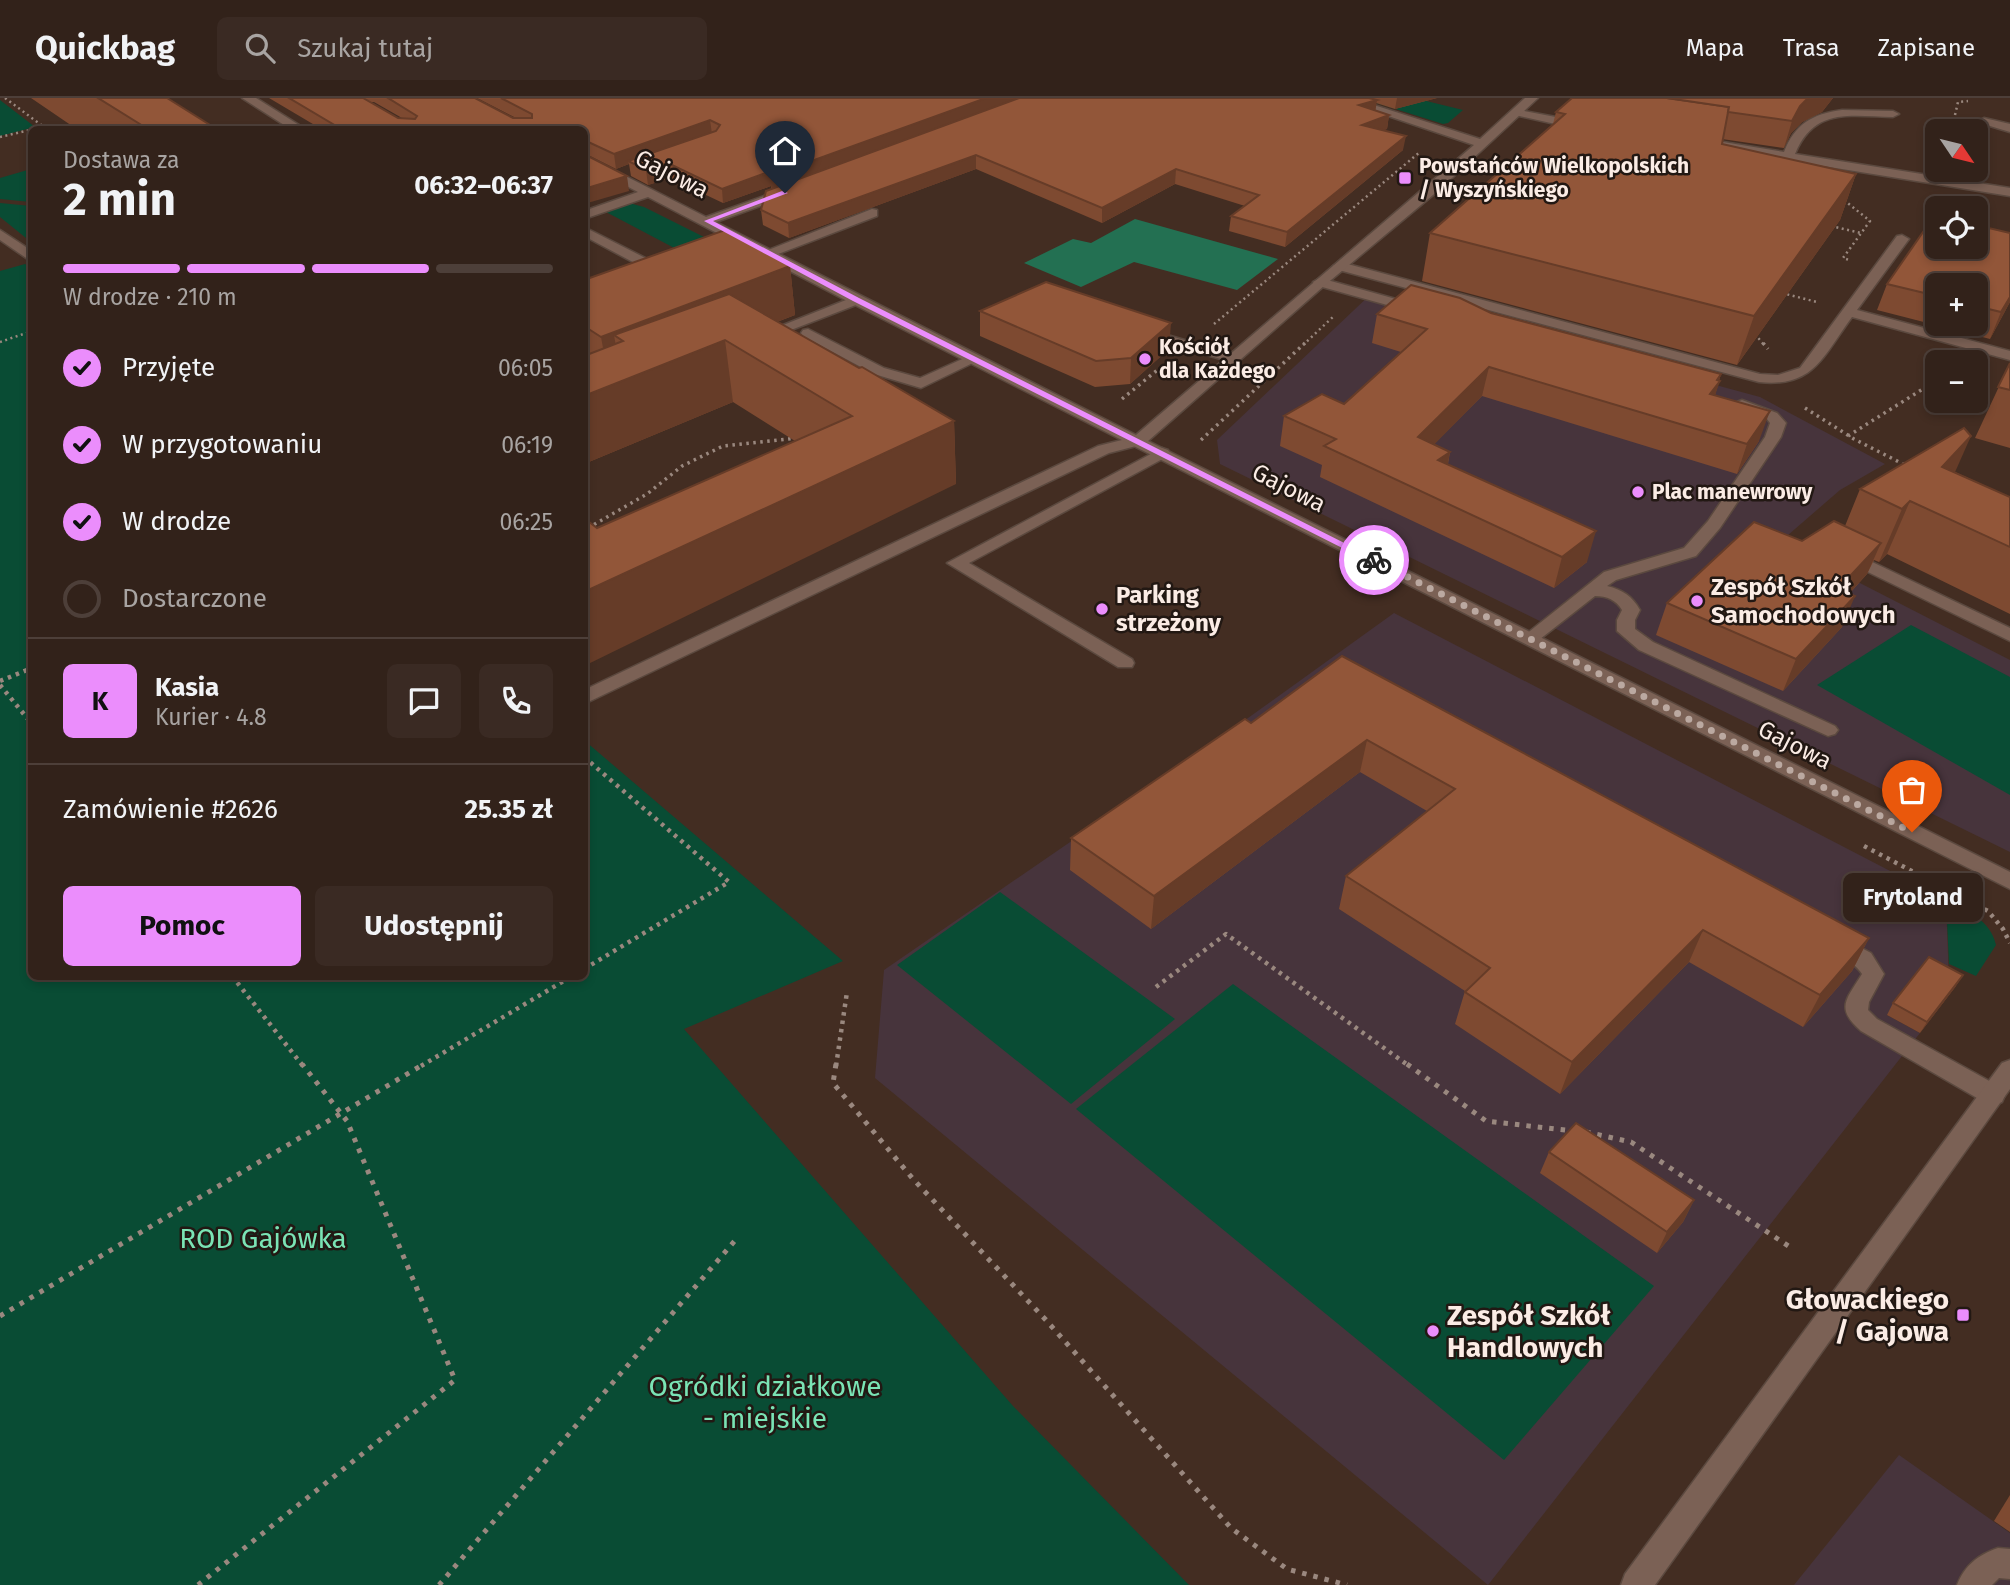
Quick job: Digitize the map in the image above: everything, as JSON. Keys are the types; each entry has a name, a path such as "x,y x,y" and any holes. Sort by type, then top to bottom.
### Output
{"street":[{"path":"248,98 294,126"},
{"path":"1341,98 1483,144"},
{"path":"588,696 1104,449 1138,441 1231,358 1519,113 1532,98"},
{"path":"1519,113 1599,128"},
{"path":"1789,155 1798,134 1818,117 1848,113 1893,114"},
{"path":"1988,122 2010,128"},
{"path":"1696,141 2010,192"},
{"name":"Gajowa","path":"588,160 621,172 651,192 856,300 2010,881"},
{"path":"707,221 797,188"},
{"path":"588,214 651,192"},
{"path":"744,256 872,213"},
{"path":"0,233 28,255"},
{"path":"588,233 673,278 655,289"},
{"path":"1340,266 1759,378 1779,380 1805,371 1902,239"},
{"path":"1320,282 1435,314"},
{"path":"748,342 856,300"},
{"path":"1848,312 2010,356"},
{"path":"1127,327 1231,358"},
{"path":"808,333 879,372 920,383 974,359"},
{"path":"1530,639 1610,576 1690,552 1722,513 1773,437 1778,424 1772,416 1760,410 1720,399"},
{"path":"1125,663 956,563 1162,453"},
{"path":"1833,548 2010,635"},
{"path":"1590,591 1600,590 1615,594 1628,603 1631,610 1626,621 1626,631 1646,646 1828,730"},
{"path":"1816,931 1862,957 1870,965 1873,974 1857,1002 1856,1013 1862,1019 1993,1095"},
{"path":"1636,1585 2010,1071"},
{"path":"1972,1585 1990,1564 2010,1564"}],"path":[{"path":"5,98 44,126"},
{"path":"0,137 28,130"},
{"path":"1120,401 1424,149"},
{"path":"1839,196 1870,220 1843,258 1880,269"},
{"path":"1821,224 1860,233"},
{"path":"1770,290 1824,304"},
{"path":"1206,452 1201,440 1359,293"},
{"path":"0,342 28,332"},
{"path":"1754,333 1772,353"},
{"path":"1759,378 1848,436 1915,471"},
{"path":"1848,436 1925,388"},
{"path":"588,527 647,494 682,466 723,446 796,439 808,433"},
{"path":"588,531 596,535"},
{"path":"28,670 0,683 28,719"},
{"path":"588,760 729,882 588,967"},
{"path":"1156,987 1226,934 1486,1121 1599,1133 1631,1142 1790,1247"},
{"path":"198,1585 455,1380 341,1114 235,980"},
{"path":"0,1316 565,980"},
{"path":"847,992 833,1083 913,1180 1045,1319 1231,1528 1287,1569 1348,1585"},
{"path":"439,1585 738,1237"}],"shaded area":[{"name":"Zespół Szkół Samochodowych","path":"1373,292 1760,397 1885,464 1840,490 1780,542 2010,660 2010,852 1220,464 1217,440"},
{"name":"Zespół Szkół Handlowych","path":"1394,613 1946,900 1949,983 1887,1015 1920,1033 1488,1585 875,1078 884,970 1198,754"},
{"path":"1899,1455 2010,1533 2010,1585 1794,1585"}],"green space":[{"path":"1414,98 1463,110 1443,124 1367,100"},
{"path":"0,100 34,126 0,136"},
{"path":"28,170 28,202 0,199 0,178"},
{"path":"0,203 28,206 28,240 0,217"},
{"path":"629,203 644,207 708,239 699,261 606,212"},
{"path":"1135,219 1278,259 1237,290 1134,262 1081,287 1024,263 1073,239 1091,243"},
{"name":"ROD Gajówka","path":"25,264 28,266 28,980 588,980 588,744 843,961 684,1029 1013,1406 1189,1585 0,1585 0,271"},
{"path":"1911,625 2010,677 2010,795 1817,685"},
{"path":"1000,892 1175,1019 1071,1104 897,965"},
{"path":"1946,900 1977,917 1993,936 1996,945 1976,976 1949,964"},
{"path":"1233,984 1654,1286 1504,1460 1076,1109"}],"building":[{"path":"98,98 167,98 212,126 143,126"},
{"path":"289,98 363,98 398,118 415,119 417,116 388,98 475,98 513,118 532,118 532,114 501,98 986,98 770,176 771,171 722,189 668,163 646,170 628,161 716,131 720,125 710,120 614,154 588,142 588,126 336,126"},
{"path":"1019,98 1369,98 1377,100 1359,105 1389,115 1362,125 1406,136 1287,232 1231,216 1259,195 1176,169 1102,208 976,155 788,223 761,210 766,191"},
{"path":"1572,98 1667,98 1729,107 1722,144 1856,174 1754,316 1430,233 1565,114 1556,112"},
{"path":"1667,98 1808,98 1792,121 1728,112 1729,107"},
{"path":"588,156 627,176 588,188"},
{"path":"1988,228 2010,233 2010,297 2001,312 1988,309 1988,273 1925,273 1925,293 1887,284 1925,229 1925,259 1988,259"},
{"path":"725,230 790,266 601,337 588,329 588,279"},
{"path":"1046,282 1171,323 1131,358 1096,361 980,311"},
{"path":"1411,285 1460,298 1491,313 1721,374 1717,380 1720,381 1710,394 1770,411 1747,444 1489,367 1418,437 1450,452 1438,460 1596,531 1562,557 1324,446 1336,439 1284,416 1322,394 1344,404 1427,329 1377,314"},
{"path":"729,294 954,421 588,590 588,521 597,528 852,416 725,340 588,394 588,354 623,341 614,335"},
{"path":"2010,363 2010,390 1998,387"},
{"path":"1964,428 1971,436 1942,467 2010,497 2010,547 1910,501 1902,509 1860,489"},
{"path":"1834,521 1881,543 1838,589 1855,596 1796,659 1667,603 1754,522 1802,541"},
{"path":"1342,656 1869,938 1820,995 1703,930 1572,1062 1465,992 1490,968 1346,876 1455,789 1367,740 1154,896 1071,838 1245,719 1251,723"},
{"path":"1929,957 1963,975 1927,1022 1893,1003"},
{"path":"1576,1123 1694,1200 1667,1232 1549,1152"}],"way so far":[{"path":"1374,560 1912,832"}],"place":[{"name":"Powstańców Wielkopolskich / Wyszyńskiego","path":"1405,178"},
{"name":"Kościół dla Każdego","path":"1145,359"},
{"name":"Plac manewrowy","path":"1638,492"},
{"name":"Zespół Szkół Samochodowych","path":"1697,601"},
{"name":"Parking strzeżony","path":"1102,609"},
{"name":"Frytoland","path":"1912,832"},
{"name":"Głowackiego / Gajowa","path":"1963,1315"},
{"name":"Zespół Szkół Handlowych","path":"1433,1331"}],"route":[{"path":"785,193 707,221 856,300 1374,560"}],"park label":[{"name":"Ogródki działkowe - miejskie","path":"765,1402"}]}
